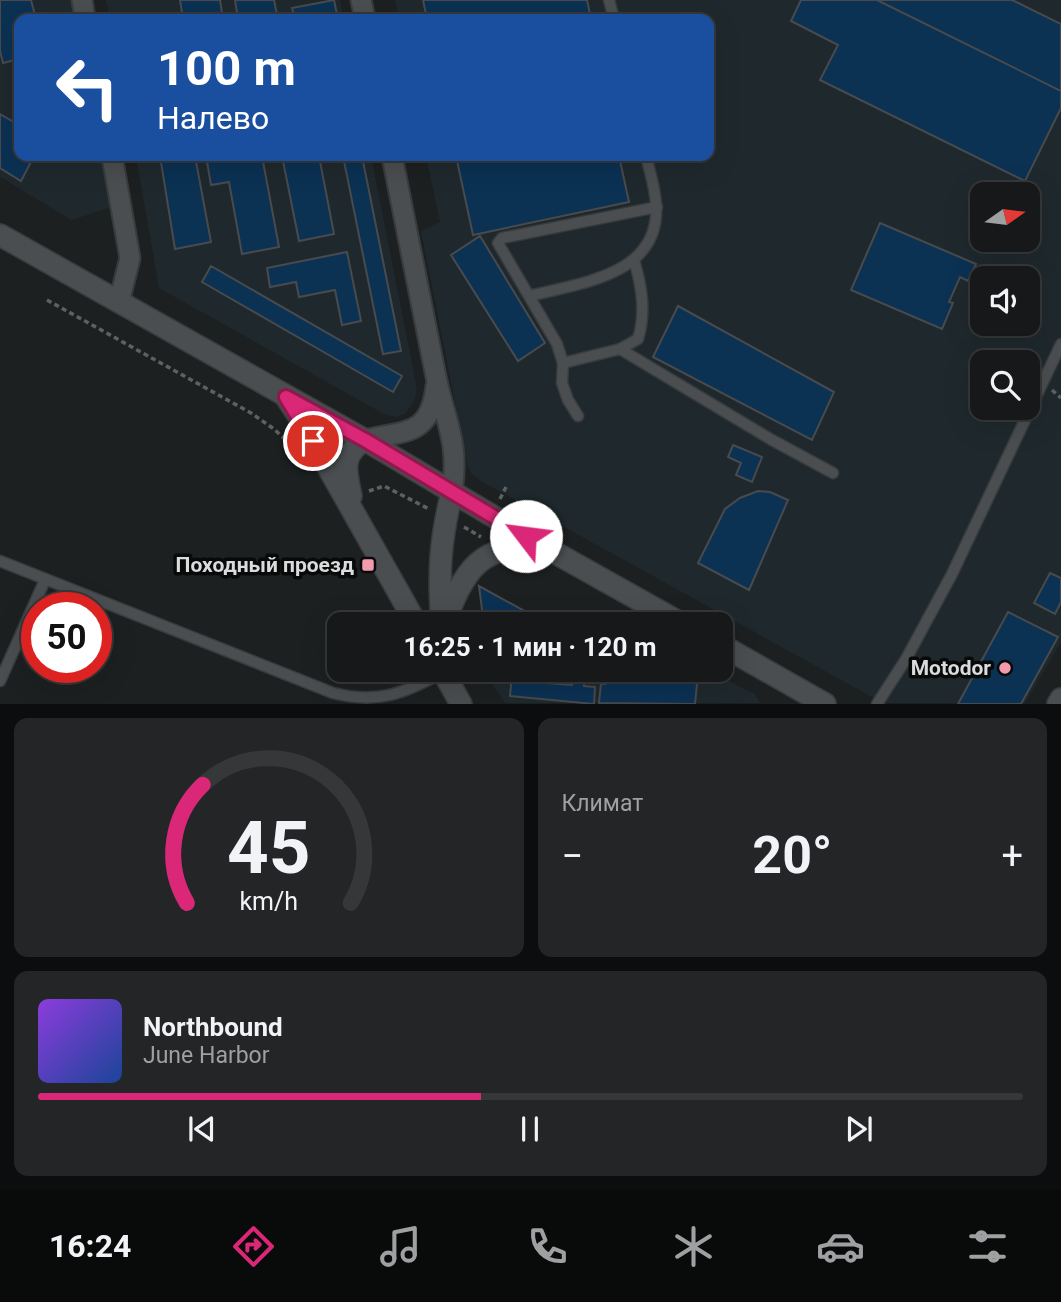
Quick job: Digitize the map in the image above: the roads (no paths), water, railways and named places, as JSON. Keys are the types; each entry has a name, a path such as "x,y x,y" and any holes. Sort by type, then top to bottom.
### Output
{"main road":[{"path":"0,235 365,440 661,612"},
{"path":"286,397 410,612"},
{"path":"356,518 346,471 348,456 354,447 365,440"},
{"path":"442,612 440,544 452,492"},
{"path":"448,612 458,589 484,558 499,550 544,546"},
{"path":"733,652 825,704"},
{"path":"451,682 462,704"},
{"path":"1058,704 1061,699"}],"street":[{"path":"113,161 130,258 119,302"},
{"path":"393,161 437,381 454,443 452,492"},
{"path":"365,440 403,434 415,429 430,413 437,381"}],"lane":[{"path":"529,296 603,276 634,260 644,251 653,234 657,207 647,161"},
{"path":"578,416 562,383 563,363 556,344 498,243 502,238 657,207"},
{"path":"563,363 620,349 638,339 643,323 641,284 634,260"},
{"path":"877,704 906,659 953,575 1061,344"},
{"path":"620,349 772,440 833,473"},
{"path":"0,561 354,699 383,698 426,682"},
{"path":"0,681 45,580"}],"place":[{"name":"Походный проезд","path":"368,565"},
{"name":"Motodor","path":"1005,668"}]}
